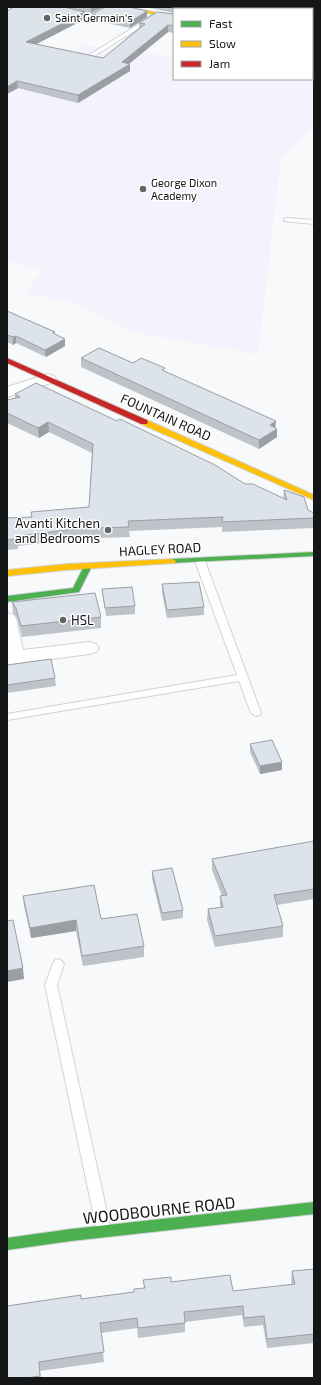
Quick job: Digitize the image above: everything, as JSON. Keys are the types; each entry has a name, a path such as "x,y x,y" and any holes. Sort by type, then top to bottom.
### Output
{"main road":[{"path":"118,7 173,17"},
{"name":"FOUNTAIN ROAD","path":"7,360 314,498"},
{"name":"HAGLEY ROAD","path":"7,573 88,566 314,554"},
{"path":"7,599 76,590 88,566"},
{"name":"WOODBOURNE ROAD","path":"7,1244 104,1231 314,1208"}],"street":[{"path":"7,392 48,379"},
{"path":"7,619 11,658 89,648"}],"lane":[{"path":"45,7 90,17 96,16 110,7"},
{"path":"89,57 158,14"},
{"path":"286,220 314,222"},
{"path":"200,560 256,713"},
{"path":"7,717 243,677"},
{"path":"58,964 52,985 104,1231"}],"shaded area":[{"name":"George Dixon Academy","path":"7,44 65,56 84,45 173,57 173,80 313,80 314,77 314,126 281,158 258,354 131,332 79,304 26,293 43,270 7,261"}],"building":[{"path":"14,7 64,7 85,12 26,42 103,58 145,24 139,23 157,12 173,14 173,26 168,25 122,62 130,64 78,95 17,81 7,87 7,11"},
{"path":"105,7 129,7 147,11 130,22 92,14"},
{"path":"175,7 211,7 210,8"},
{"path":"267,7 276,8 224,8"},
{"path":"313,12 314,13 313,24"},
{"path":"313,34 314,34 313,44"},
{"path":"7,311 55,332 53,333 65,339 45,350 16,336 13,337 7,335"},
{"path":"99,348 133,363 141,358 165,368 162,370 276,421 270,425 277,429 259,440 81,358"},
{"path":"36,383 117,421 120,419 215,465 245,484 253,484 287,500 284,490 304,497 308,510 314,513 314,518 222,522 223,517 128,521 129,527 67,529 17,536 17,539 7,540 7,518 32,517 31,512 89,507 93,444 48,422 38,428 7,413 7,400 20,397 15,394"},
{"path":"199,582 204,607 167,610 162,584"},
{"path":"132,587 135,606 105,608 102,589"},
{"path":"95,593 101,617 21,626 16,608 12,602"},
{"path":"51,659 55,678 7,685 7,665"},
{"path":"272,740 282,762 260,766 250,744"},
{"path":"314,841 314,889 274,895 283,926 215,936 208,909 223,907 220,896 227,895 212,859"},
{"path":"172,868 183,910 162,913 152,871"},
{"path":"94,885 101,919 137,914 144,946 82,956 76,920 30,928 23,896"},
{"path":"13,920 23,968 7,971 7,921"},
{"path":"314,1269 314,1334 267,1339 264,1316 244,1318 243,1306 184,1312 185,1323 138,1328 137,1318 100,1323 104,1352 39,1362 40,1376 7,1378 7,1306 81,1295 81,1299 134,1292 134,1289 145,1288 143,1280 171,1277 171,1282 230,1275 233,1291 295,1284 292,1271"}],"traffic: fast":[{"path":"172,561 314,554"},
{"path":"7,599 76,590 88,566"},
{"path":"7,1244 71,1235 314,1208"}],"traffic: slow":[{"path":"118,7 173,17"},
{"path":"144,422 314,498"},
{"path":"7,573 67,567 172,561"}],"traffic: jam":[{"path":"7,360 144,422"}],"place":[{"name":"Saint Germain's","path":"47,18"},
{"name":"George Dixon Academy","path":"143,189"},
{"name":"Avanti Kitchen and Bedrooms","path":"108,530"},
{"name":"HSL","path":"63,620"}]}
